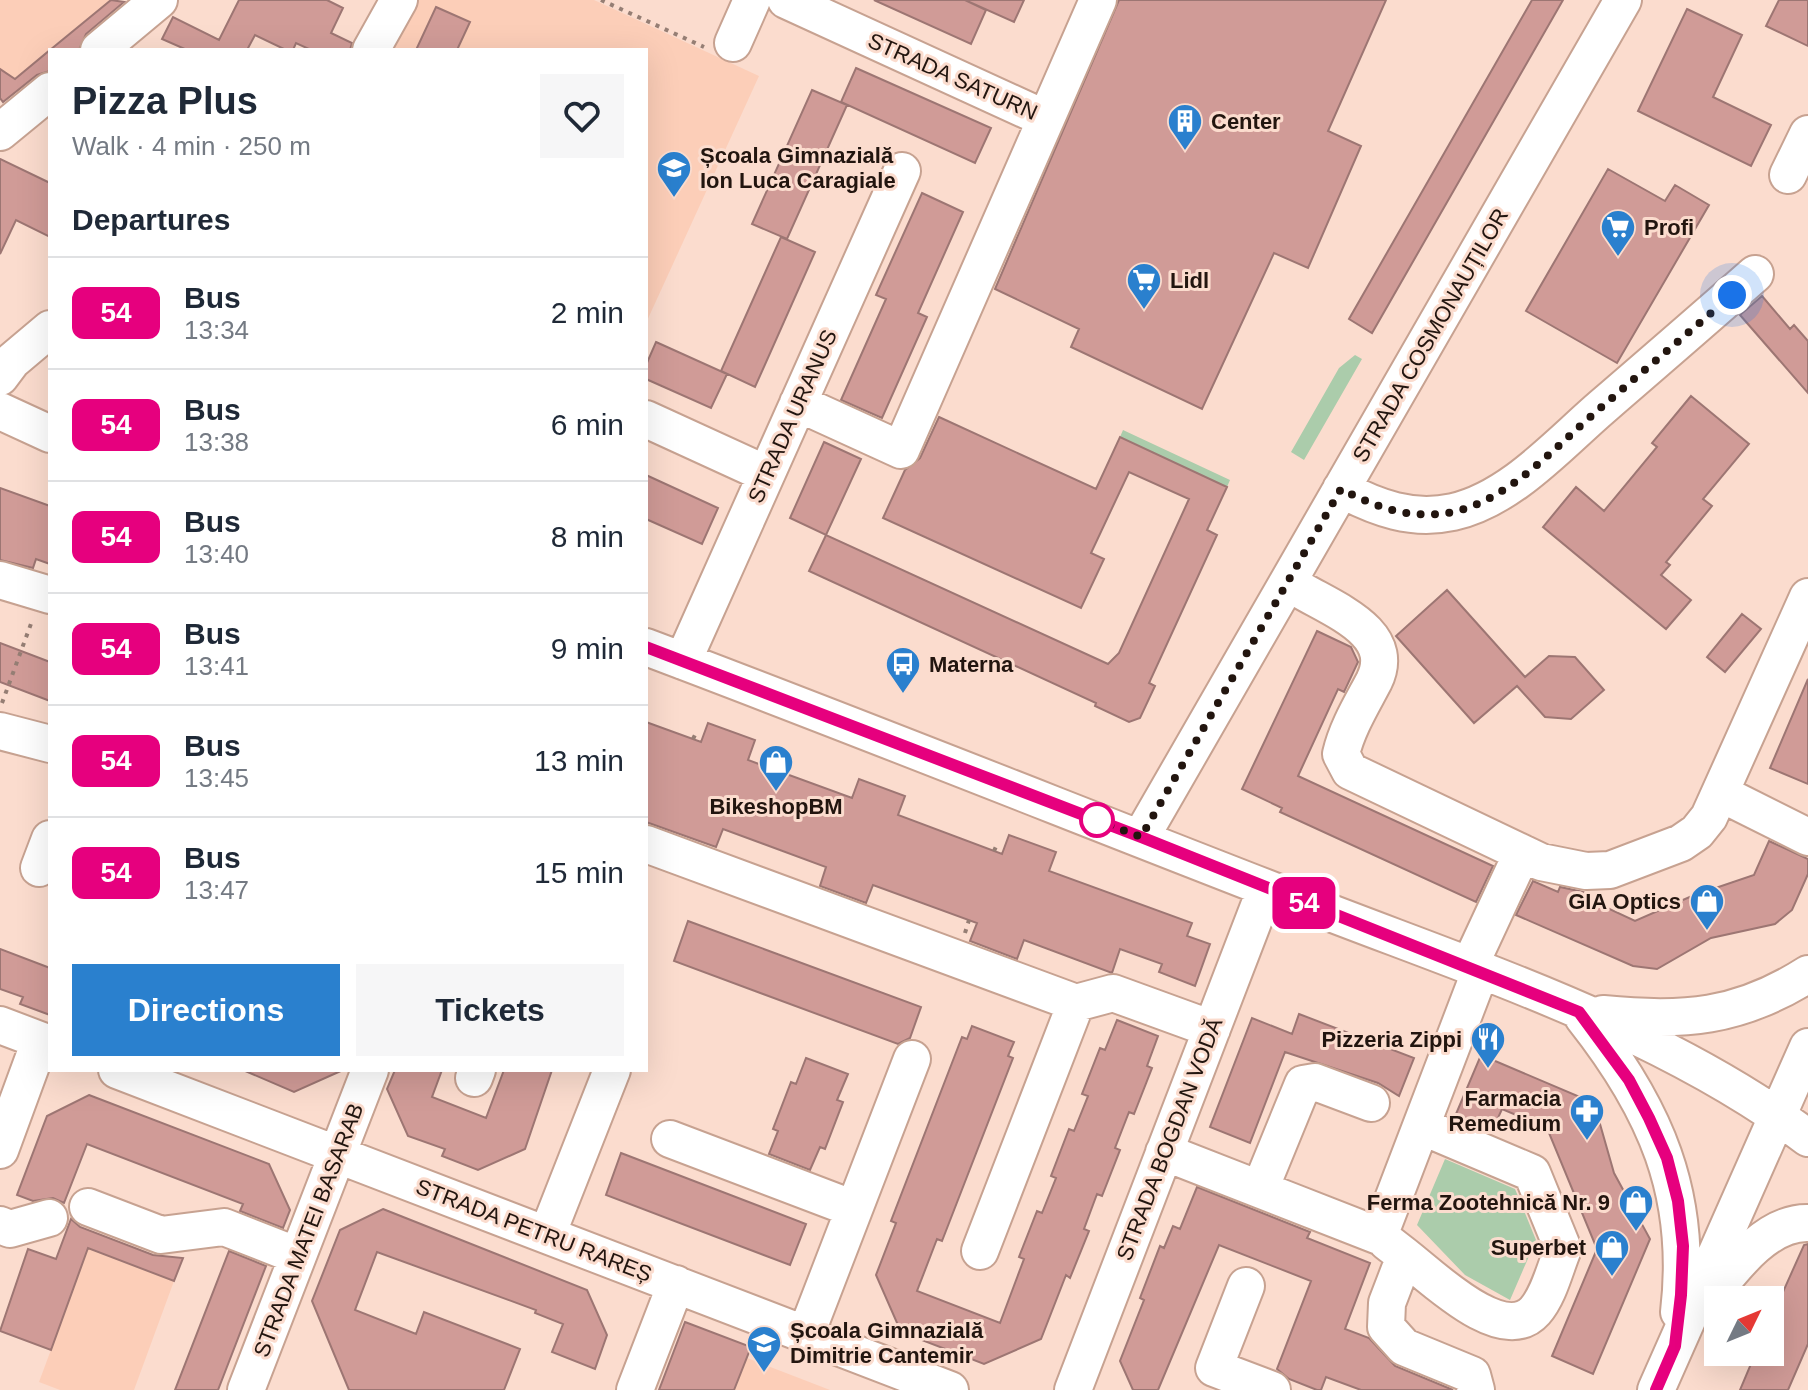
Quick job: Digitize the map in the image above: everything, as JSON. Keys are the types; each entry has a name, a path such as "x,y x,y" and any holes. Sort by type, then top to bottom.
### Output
{"street":[{"path":"101,48 159,0"},
{"path":"733,43 752,0"},
{"name":"STRADA SATURN","path":"786,0 1046,119 1098,0"},
{"name":"STRADA COSMONAUȚILOR","path":"1141,837 1623,0"},
{"path":"372,48 392,2"},
{"path":"4,124 48,92"},
{"path":"798,403 901,450 1046,119"},
{"path":"1788,175 1808,134"},
{"name":"STRADA URANUS","path":"683,661 902,171"},
{"path":"1341,489 1387,510 1410,514 1443,513 1472,505 1521,477 1755,274"},
{"path":"0,377 12,361 48,331"},
{"path":"0,411 48,433"},
{"path":"648,420 766,474"},
{"path":"0,580 47,594"},
{"path":"1288,582 1361,626 1377,643 1381,653 1377,675 1344,742 1341,754 1350,771 1522,853 1564,868 1610,870 1681,843 1697,832 1720,793 1808,597"},
{"path":"648,648 1141,837 1579,1012 1696,1067 1808,1138"},
{"path":"0,731 48,743"},
{"path":"1720,793 1808,837"},
{"path":"648,845 1076,1003 1113,993 1212,1029"},
{"path":"1476,1390 1472,1375 1404,1347 1386,1327 1387,1303 1392,1246 1421,1126 1475,970 1522,853"},
{"name":"STRADA BOGDAN VODĂ","path":"1073,1390 1266,888"},
{"path":"1579,1012 1661,1018 1716,1013 1744,1008 1777,994 1808,974"},
{"path":"980,1251 1076,1003"},
{"path":"1579,1012 1629,1080 1667,1158 1678,1201 1683,1246 1675,1346"},
{"path":"0,1025 45,1042 0,1150"},
{"path":"1656,1390 1808,1047"},
{"path":"806,1334 912,1059"},
{"name":"STRADA PETRU RAREȘ","path":"126,1072 950,1390"},
{"name":"STRADA MATEI BASARAB","path":"246,1390 369,1072"},
{"path":"547,1235 611,1072"},
{"path":"1260,1189 1303,1084 1315,1082 1371,1103"},
{"path":"1164,1152 1392,1246 1474,1309 1507,1323 1517,1323 1535,1311 1563,1249 1532,1173 1421,1126"},
{"path":"670,1139 854,1209"},
{"path":"88,1207 161,1235 224,1227 298,1256"},
{"path":"0,1225 10,1229 49,1218"},
{"path":"1675,1346 1725,1278 1755,1246 1792,1223 1808,1223"},
{"path":"635,1390 676,1284"},
{"path":"1246,1286 1214,1368 1272,1390"}],"path":[{"path":"601,0 704,47 733,43"},
{"path":"0,710 47,594"},
{"path":"693,739 697,731"},
{"path":"994,851 998,842"}],"shaded area":[{"path":"0,0 111,0 53,48 48,48 48,52 15,79 0,69"},
{"name":"Școala Gimnazială Ion Luca Caragiale","path":"405,0 594,0 759,76 648,319 648,48 384,48"},
{"path":"64,1238 174,1281 134,1390 60,1390 39,1382 81,1269 56,1259"},
{"name":"Școala Gimnazială Dimitrie Cantemir","path":"747,1358 830,1390 734,1390"}],"green space":[{"path":"1355,355 1362,359 1304,460 1291,452 1339,368"},
{"path":"1123,430 1230,480 1227,487 1120,437"},
{"path":"1445,1159 1515,1189 1536,1240 1510,1300 1465,1275 1417,1225"}],"building":[{"path":"111,0 124,2 86,34 80,48 52,48"},
{"path":"239,0 327,0 343,8 331,33 352,43 351,48 307,48 296,43 294,48 282,48 255,35 248,48 182,48 162,39 173,17 219,40"},
{"path":"874,0 965,0 986,10 971,44"},
{"path":"965,0 1024,0 1014,22"},
{"name":"Center","path":"1119,0 1386,0 1328,131 1361,146 1308,268 1274,253 1202,409 1071,347 1079,329 995,289"},
{"path":"1532,0 1563,0 1372,333 1349,319"},
{"path":"1779,0 1808,0 1808,46 1766,26"},
{"path":"436,7 470,22 458,48 417,48"},
{"path":"1687,9 1742,35 1713,97 1771,125 1751,166 1638,111"},
{"path":"48,52 48,72 37,75 3,102 0,98 0,69 15,79"},
{"path":"856,68 991,128 975,163 841,102"},
{"path":"812,90 847,105 787,239 752,224"},
{"path":"0,159 48,182 48,236 16,220 0,254"},
{"name":"Profi","path":"1608,169 1665,201 1675,185 1709,205 1617,363 1526,311"},
{"path":"922,193 963,212 918,313 927,317 882,418 841,400 886,299 876,295"},
{"path":"781,237 815,252 755,387 721,371"},
{"path":"1762,296 1790,329 1794,325 1808,341 1808,393 1740,315"},
{"path":"656,342 727,374 711,408 648,380 648,360"},
{"path":"1691,396 1749,444 1703,499 1712,506 1666,562 1670,565 1661,575 1691,600 1666,629 1543,527 1576,487 1604,511 1657,447 1652,443"},
{"path":"939,417 1096,489 1120,437 1227,487 1207,530 1217,535 1149,683 1155,686 1140,718 1129,722 1095,706 1096,703 809,571 826,535 1108,664 1119,653 1189,499 1129,472 1091,553 1104,559 1081,608 883,518 905,470 920,458"},
{"path":"824,442 861,459 826,535 790,518"},
{"path":"648,476 718,508 702,544 648,520"},
{"path":"0,488 48,505 48,563 36,559 33,568 0,560"},
{"path":"1447,590 1525,677 1549,656 1575,657 1604,690 1571,719 1545,717 1517,686 1474,723 1396,636"},
{"path":"1742,614 1761,629 1725,672 1707,657"},
{"path":"1317,631 1351,647 1358,662 1344,692 1338,689 1298,776 1493,866 1476,902 1280,812 1282,808 1242,789"},
{"path":"0,643 48,661 48,700 0,682"},
{"path":"1808,679 1808,784 1770,768"},
{"path":"648,723 701,742 708,723 755,740 748,760 852,798 859,779 905,796 898,815 1002,854 1009,835 1056,852 1049,871 1192,923 1187,936 1210,944 1195,986 1159,972 1162,964 1120,949 1112,973 1024,940 1017,959 970,941 977,923 873,885 866,903 820,886 826,867 723,829 716,847 648,823"},
{"path":"1769,841 1808,859 1808,874 1792,910 1775,924 1711,938 1657,969 1633,966 1516,915 1533,881 1558,892 1560,887 1583,892 1590,895 1588,899 1635,921 1692,896 1754,875"},
{"path":"688,921 921,1007 910,1038 898,1044 674,961"},
{"path":"0,949 48,967 48,1014 20,1004 23,997 0,989"},
{"path":"1299,1014 1414,1058 1399,1096 1378,1083 1285,1052 1250,1143 1210,1127 1252,1018 1292,1034"},
{"path":"1117,1020 1158,1036 1147,1066 1152,1068 1134,1114 1129,1112 1115,1148 1120,1150 1102,1196 1097,1194 1084,1229 1089,1231 1070,1278 1066,1275 1041,1339 984,1364 901,1332 876,1275 896,1223 891,1221 962,1037 967,1039 972,1026 1014,1042 1008,1056 1013,1058 942,1241 937,1239 917,1291 1000,1323 1024,1259 1019,1257 1037,1211 1042,1213 1056,1178 1051,1176 1069,1129 1074,1131 1088,1096 1082,1094 1100,1048 1105,1050"},
{"path":"1481,1055 1594,1103 1614,1173 1650,1239 1593,1374 1552,1356 1597,1249 1547,1128 1502,1109 1493,1129 1456,1114"},
{"path":"806,1058 848,1074 837,1100 843,1102 825,1149 820,1147 810,1170 769,1154 778,1131 773,1129 791,1082 796,1084"},
{"path":"248,1072 339,1072 294,1092"},
{"path":"394,1072 441,1072 432,1097 486,1118 503,1072 551,1072 525,1149 478,1170 442,1156 445,1149 408,1136 387,1089"},
{"path":"89,1095 269,1164 290,1210 283,1228 240,1211 243,1204 87,1144 64,1203 53,1198 33,1201 17,1195 47,1116"},
{"path":"621,1153 806,1224 790,1265 606,1195"},
{"path":"1197,1187 1310,1232 1307,1238 1370,1263 1345,1329 1369,1338 1395,1366 1453,1390 1361,1390 1326,1377 1321,1390 1317,1390 1289,1379 1277,1369 1311,1281 1219,1245 1158,1390 1133,1390 1120,1361 1144,1300 1140,1298 1160,1246 1164,1248 1173,1226 1180,1229"},
{"path":"383,1209 587,1290 607,1335 595,1369 552,1352 563,1324 535,1313 536,1310 377,1252 355,1310 416,1334 424,1312 520,1349 504,1390 349,1390 312,1301 340,1230"},
{"path":"71,1219 80,1227 153,1255 183,1258 174,1281 88,1248 51,1350 0,1331 28,1249 56,1259"},
{"path":"1808,1244 1808,1344 1788,1390 1740,1390 1750,1366 1784,1366 1784,1290 1804,1245"},
{"path":"229,1251 266,1266 218,1390 175,1390"},
{"path":"685,1322 751,1347 734,1390 659,1390"}],"bus line":[{"name":"54","path":"648,648 1141,837 1579,1012 1629,1080 1649,1118 1667,1158 1678,1201 1683,1246 1681,1295 1675,1346 1656,1390"}],"place":[{"name":"Center","path":"1185,152"},
{"name":"Școala Gimnazială Ion Luca Caragiale","path":"674,199"},
{"name":"Profi","path":"1618,258"},
{"name":"Lidl","path":"1144,311"},
{"name":"Materna","path":"903,695"},
{"name":"BikeshopBM","path":"776,793"},
{"name":"GIA Optics","path":"1707,932"},
{"name":"Pizzeria Zippi","path":"1488,1070"},
{"name":"Farmacia Remedium","path":"1587,1142"},
{"name":"Ferma Zootehnică Nr. 9","path":"1636,1233"},
{"name":"Superbet","path":"1612,1278"},
{"name":"Școala Gimnazială Dimitrie Cantemir","path":"764,1374"}],"route":[{"path":"1097,820 1141,837 1341,489 1387,510 1410,514 1454,512 1472,505 1521,477 1732,295"}]}
